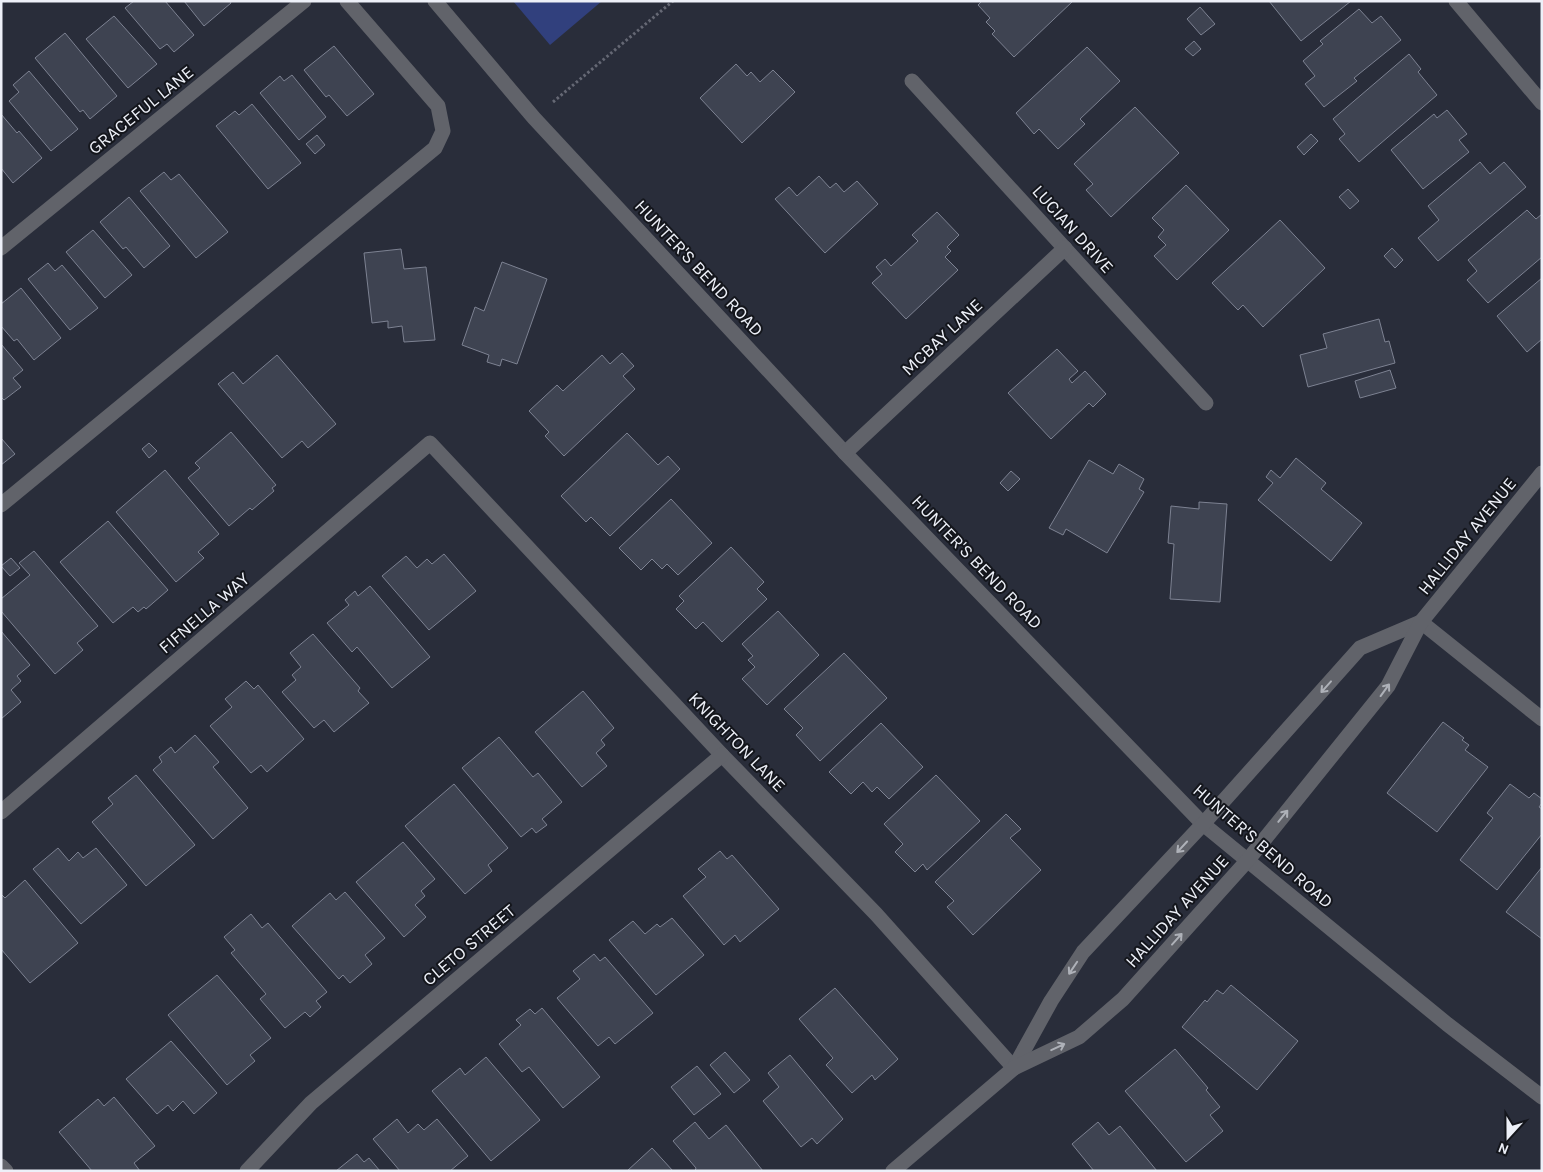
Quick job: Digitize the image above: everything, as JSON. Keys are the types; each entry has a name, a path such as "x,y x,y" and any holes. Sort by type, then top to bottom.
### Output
{"street":[{"name":"GRACEFUL LANE","path":"1,248 304,1"},
{"path":"1,505 434,148 443,131 438,106 347,1"},
{"name":"HUNTER'S BEND ROAD","path":"435,1 534,118 845,453 1203,824 1448,1024 1542,1097"},
{"path":"1456,1 1542,103"},
{"name":"LUCIAN DRIVE","path":"912,81 1206,403"},
{"name":"MCBAY LANE","path":"845,453 1065,248"},
{"name":"KNIGHTON LANE","path":"430,443 722,755 876,914 1014,1068"},
{"name":"FIFNELLA WAY","path":"1,812 430,443"},
{"name":"HALLIDAY AVENUE","path":"893,1171 1014,1068 1079,1037 1123,999 1247,861 1388,686 1421,622 1542,473"},
{"path":"1421,622 1542,719"},
{"name":"HALLIDAY AVENUE","path":"1014,1068 1051,1001 1083,952 1203,824 1360,648 1421,622"},
{"name":"CLETO STREET","path":"247,1171 311,1103 722,755"},
{"path":"1,1166 6,1171"}],"path":[{"path":"534,118 673,1"}],"shaded area":[{"path":"513,1 602,1 550,45"}],"building":[{"path":"134,1 165,1 194,35 174,52 167,44 160,49 125,8"},
{"path":"184,1 230,1 231,3 204,26"},
{"path":"982,1 1073,1 1014,57 992,34 995,31 986,22 990,18 978,5"},
{"path":"1269,1 1351,1 1301,41"},
{"path":"1200,7 1215,24 1201,35 1187,19"},
{"path":"1359,9 1372,23 1381,16 1401,40 1354,78 1357,81 1324,107 1305,84 1315,76 1303,61 1323,44 1320,41"},
{"path":"114,16 157,64 128,88 86,39"},
{"path":"65,33 117,96 90,119 83,110 80,112 35,58"},
{"path":"1194,41 1201,49 1193,56 1185,49"},
{"path":"334,46 374,94 347,116 329,95 326,97 304,70"},
{"path":"1087,47 1120,81 1080,119 1085,124 1058,149 1039,129 1034,134 1016,113"},
{"path":"1409,54 1421,69 1418,72 1437,95 1359,162 1339,139 1345,134 1333,119"},
{"path":"736,64 747,76 751,72 760,82 773,70 795,92 742,143 700,98"},
{"path":"29,71 78,129 51,151 9,101 19,92 13,85"},
{"path":"292,75 326,117 299,140 260,93 280,76 284,81"},
{"path":"252,104 301,163 268,189 216,126 235,111 239,115"},
{"path":"1135,107 1179,153 1111,217 1086,190 1093,184 1074,164"},
{"path":"1447,110 1467,134 1459,140 1469,152 1423,189 1391,150 1434,114 1437,118"},
{"path":"1,114 17,133 19,131 42,158 13,183 1,168"},
{"path":"1311,134 1318,141 1304,155 1297,147"},
{"path":"317,135 325,145 315,154 306,144"},
{"path":"1480,162 1490,174 1504,162 1526,187 1438,261 1418,238 1439,220 1428,206"},
{"path":"164,172 171,180 179,174 228,232 196,258 140,191"},
{"path":"819,176 830,188 836,183 844,192 857,181 878,204 825,253 775,199 789,187 797,196"},
{"path":"1186,185 1229,230 1177,280 1154,256 1166,245 1158,237 1164,230 1152,218"},
{"path":"1348,189 1359,201 1350,209 1339,197"},
{"path":"129,197 170,246 144,268 126,247 123,249 100,222"},
{"path":"1527,210 1536,219 1542,214 1542,257 1488,303 1467,280 1477,271 1468,260"},
{"path":"937,212 959,235 947,247 951,251 945,257 958,270 906,319 872,283 882,274 876,267 885,259 891,266 918,241 912,235"},
{"path":"1280,220 1325,268 1263,327 1243,305 1238,310 1212,283"},
{"path":"93,230 132,275 105,298 66,252"},
{"path":"1392,248 1403,260 1395,268 1384,256"},
{"path":"401,249 404,269 426,267 435,340 404,342 402,326 388,328 388,321 372,323 364,253"},
{"path":"502,262 547,279 517,364 502,359 500,366 487,362 489,355 462,345 475,307 484,311"},
{"path":"48,263 55,271 62,265 98,308 70,330 28,279"},
{"path":"1542,278 1542,339 1527,352 1497,316"},
{"path":"21,288 61,338 34,360 17,339 14,341 1,326 1,304"},
{"path":"1379,319 1385,342 1389,341 1395,363 1308,387 1300,355 1327,348 1323,334"},
{"path":"1,344 23,370 13,378 21,387 4,400 1,397"},
{"path":"1057,349 1078,371 1069,379 1072,383 1085,371 1106,394 1093,407 1089,403 1051,439 1008,393"},
{"path":"622,353 634,366 623,376 635,389 564,456 545,436 549,432 529,411 557,385 563,391 602,355 610,364"},
{"path":"277,355 336,424 308,448 302,441 282,458 218,384 233,372 243,384"},
{"path":"1390,370 1396,388 1360,398 1355,381"},
{"path":"231,432 276,485 272,488 274,491 229,526 188,478 200,468 195,463"},
{"path":"627,433 658,465 668,456 680,469 610,536 591,517 586,522 561,496"},
{"path":"1,438 15,454 1,465"},
{"path":"149,443 157,451 149,458 142,449"},
{"path":"1296,458 1326,483 1321,489 1362,523 1331,561 1258,500 1273,483 1266,477 1271,470 1280,478"},
{"path":"1089,460 1113,474 1119,464 1144,479 1139,489 1144,492 1107,553 1066,529 1063,535 1049,528"},
{"path":"165,470 219,534 198,552 204,558 176,582 116,512"},
{"path":"1011,471 1020,479 1008,491 1000,483"},
{"path":"671,499 712,543 678,575 667,564 662,569 652,559 641,570 619,548"},
{"path":"1199,502 1227,504 1220,602 1170,599 1174,544 1168,543 1171,506 1199,509"},
{"path":"108,521 168,590 146,609 144,607 138,612 133,607 113,623 60,562"},
{"path":"731,547 764,582 757,589 767,599 722,642 703,622 696,629 676,609 684,601 679,596"},
{"path":"34,551 98,626 77,643 83,650 55,674 1,611 1,599 30,575 19,563"},
{"path":"444,554 476,591 429,630 382,576 406,556 417,568 427,559 432,564"},
{"path":"11,558 20,568 10,576 1,566"},
{"path":"370,586 430,657 392,688 357,647 352,652 327,623 349,605 345,600 355,591 358,596"},
{"path":"778,611 819,655 767,705 742,679 755,667 748,660 753,656 742,644"},
{"path":"1,631 30,665 17,676 21,681 11,690 21,702 1,719"},
{"path":"313,634 360,688 358,691 369,703 334,732 324,720 314,728 282,692 296,680 292,675 301,667 290,653"},
{"path":"844,653 887,698 820,761 796,735 803,728 784,709"},
{"path":"246,681 254,689 258,685 304,739 267,772 261,765 251,773 210,726 232,707 225,699"},
{"path":"583,691 614,728 601,740 605,745 596,753 607,766 582,787 535,732"},
{"path":"1443,722 1464,738 1462,740 1469,745 1465,750 1488,767 1437,832 1387,793"},
{"path":"881,723 923,767 889,799 877,787 872,792 863,782 851,794 829,772"},
{"path":"195,735 219,762 213,767 248,808 213,839 153,770 162,762 159,757 171,747 175,753"},
{"path":"499,737 533,777 538,773 562,802 542,819 547,825 536,833 532,828 521,837 462,768"},
{"path":"136,775 195,845 146,886 92,822 113,804 108,798"},
{"path":"936,775 980,821 927,870 923,864 915,872 895,852 903,844 884,824"},
{"path":"454,784 508,848 488,865 492,871 465,894 405,826"},
{"path":"1510,784 1529,798 1534,793 1542,799 1539,807 1542,809 1542,834 1497,890 1460,860 1493,818 1487,813"},
{"path":"1006,814 1021,829 1010,838 1041,870 973,935 947,907 954,901 935,882"},
{"path":"403,842 435,879 421,891 425,896 415,905 426,917 404,937 356,882"},
{"path":"58,848 69,861 78,852 83,858 96,848 127,885 81,924 33,869"},
{"path":"720,851 727,859 732,855 779,909 740,942 735,935 724,945 683,896 706,877 698,869"},
{"path":"1542,867 1542,939 1506,912"},
{"path":"25,880 78,943 30,983 1,949 1,894 5,898"},
{"path":"345,892 385,938 365,955 372,964 350,983 343,975 339,979 292,926 330,893 336,900"},
{"path":"251,914 262,928 268,923 327,992 316,1001 321,1007 310,1017 305,1012 285,1028 260,999 266,994 231,953 235,950 224,937"},
{"path":"672,918 704,955 656,995 609,940 633,921 645,934 657,924 660,927"},
{"path":"594,954 600,961 605,957 653,1013 615,1044 609,1037 598,1046 557,998 580,979 573,971"},
{"path":"217,975 271,1038 250,1055 255,1061 227,1085 168,1015"},
{"path":"1231,985 1298,1041 1257,1090 1182,1027 1205,1000 1207,1002 1217,990 1223,994"},
{"path":"835,988 898,1059 875,1080 872,1075 852,1093 826,1065 833,1058 799,1019"},
{"path":"542,1008 600,1077 563,1108 529,1067 522,1072 499,1044 521,1025 516,1020 530,1009 535,1014"},
{"path":"171,1041 217,1093 194,1114 183,1101 173,1111 168,1105 157,1114 126,1079"},
{"path":"1175,1049 1208,1088 1206,1090 1220,1107 1210,1115 1223,1131 1186,1162 1125,1091"},
{"path":"725,1052 750,1080 734,1093 710,1065"},
{"path":"790,1055 843,1119 817,1144 812,1138 801,1147 763,1101 779,1087 768,1073"},
{"path":"486,1057 540,1120 491,1161 432,1091 460,1068 465,1075"},
{"path":"697,1066 721,1094 694,1115 671,1087"},
{"path":"114,1097 155,1146 134,1163 140,1171 92,1171 59,1132 98,1099 104,1106"},
{"path":"397,1119 408,1133 418,1124 424,1130 437,1119 468,1156 450,1171 400,1171 373,1139"},
{"path":"695,1122 709,1139 726,1125 763,1171 695,1171 696,1168 673,1141"},
{"path":"1098,1122 1109,1135 1120,1126 1157,1171 1094,1171 1072,1144"},
{"path":"652,1148 673,1171 627,1171"},
{"path":"357,1154 364,1162 369,1158 380,1171 336,1171"}]}
